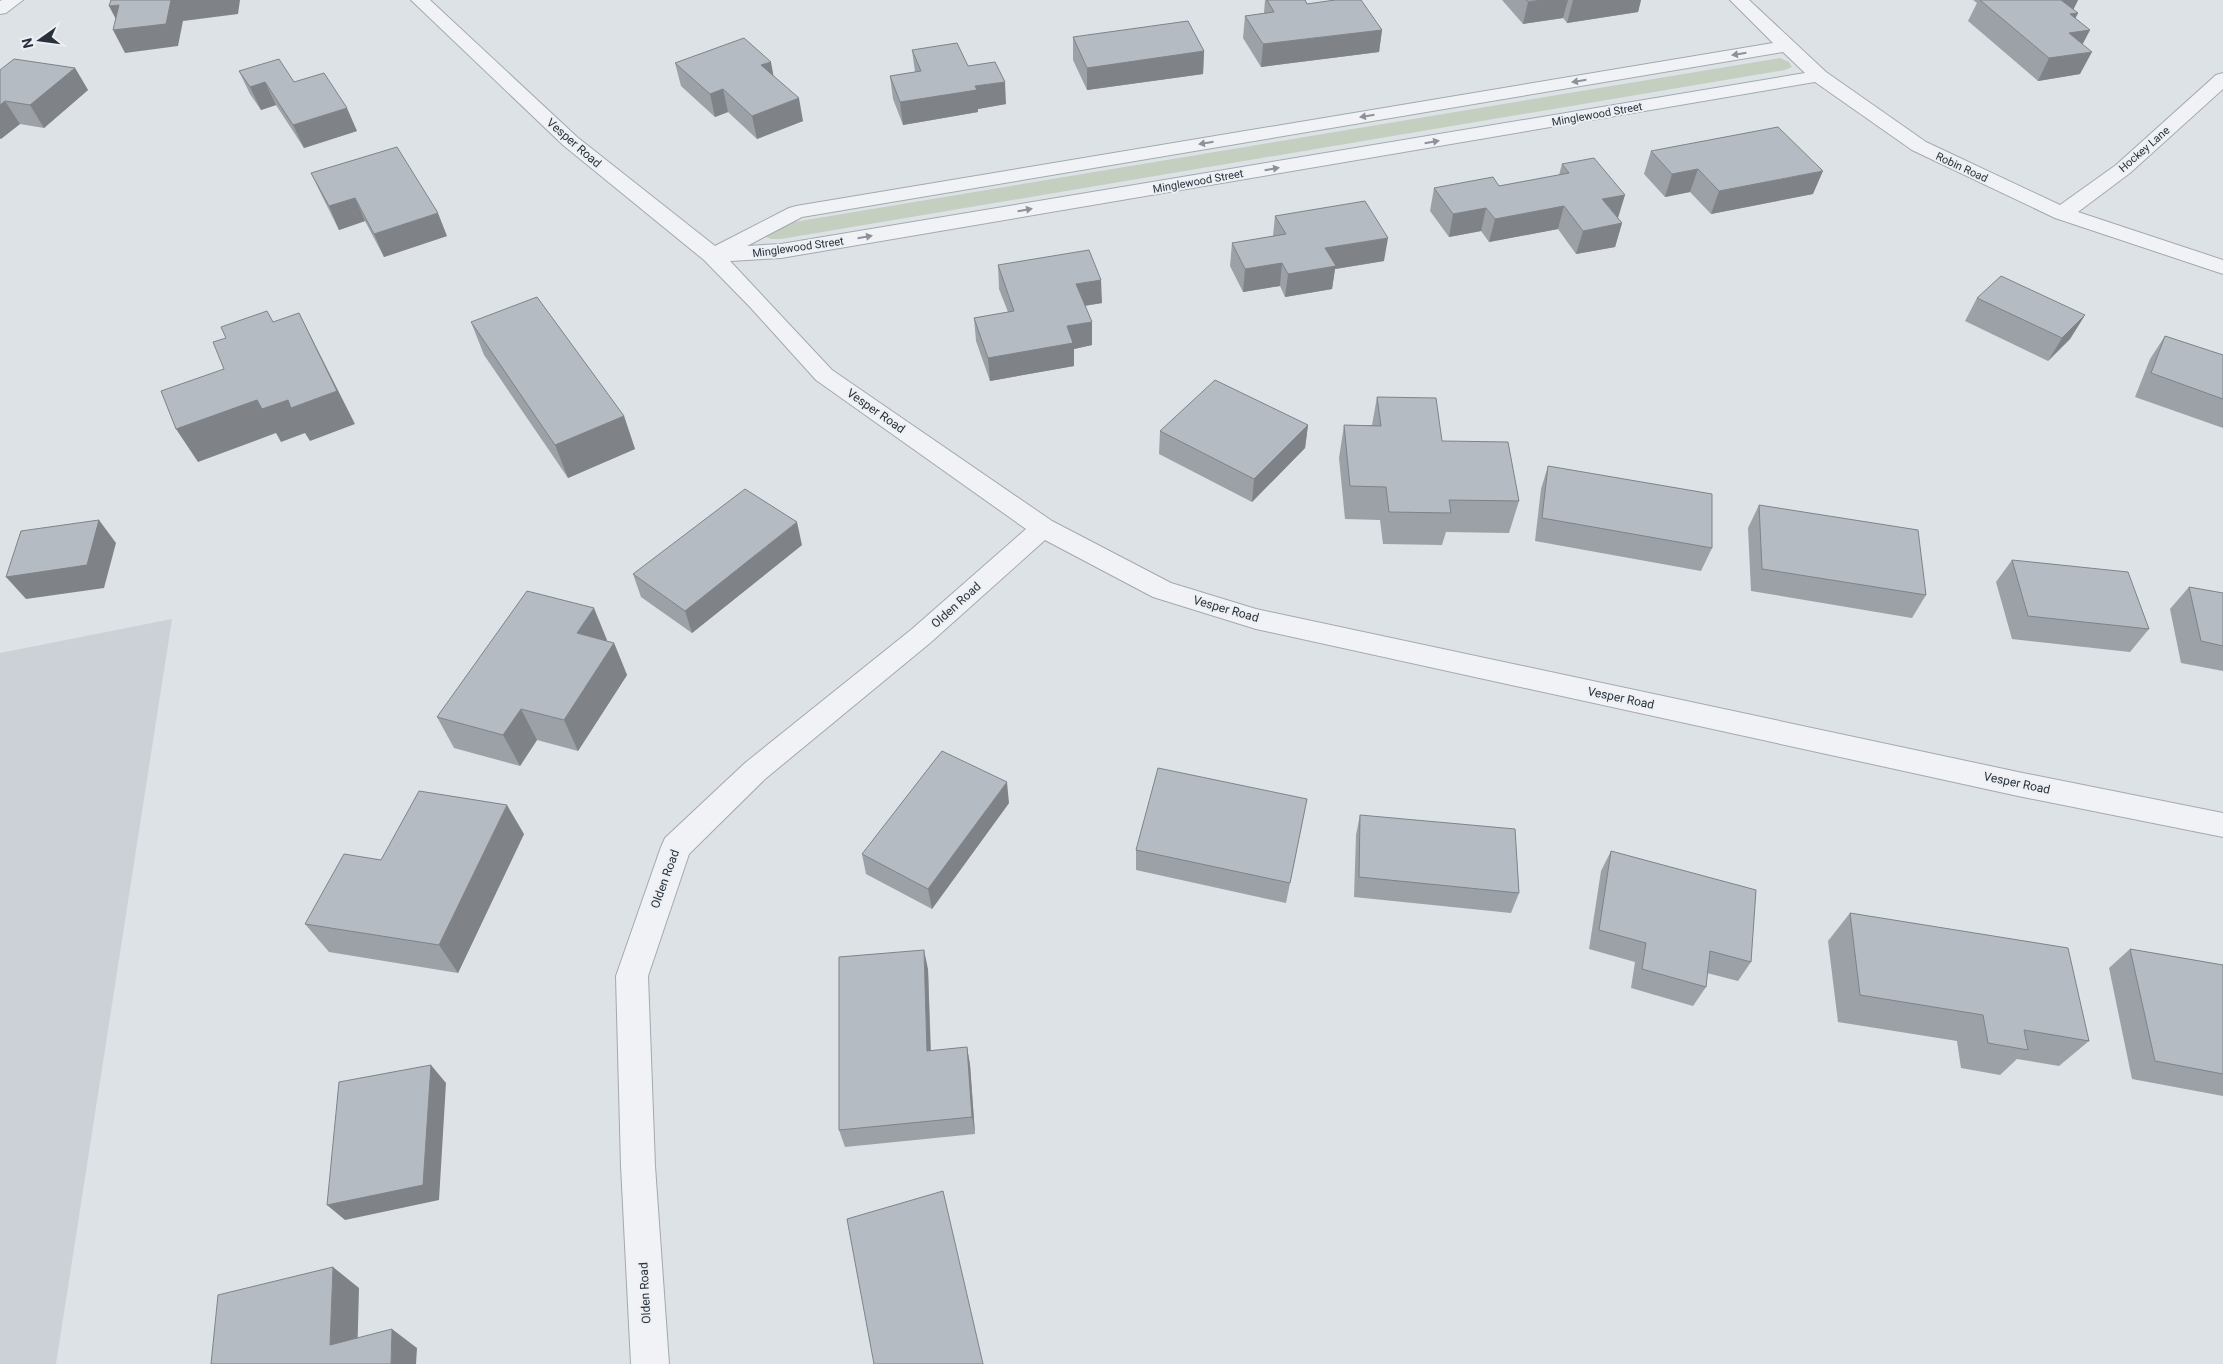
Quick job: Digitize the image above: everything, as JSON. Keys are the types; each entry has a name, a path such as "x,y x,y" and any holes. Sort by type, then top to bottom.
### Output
{"street":[{"path":"0,9 14,0"},
{"name":"Vesper Road","path":"420,0 570,141 712,256 758,302 824,375 1043,528 1162,590 1256,619 2018,784 2223,825"},
{"name":"Robin Road","path":"1739,0 1820,76 1919,146 2062,214 2223,267"},
{"name":"Minglewood Street","path":"712,256 796,212 1787,46"},
{"name":"Minglewood Street","path":"712,256 780,251 1820,76"},
{"name":"Hockey Lane","path":"2062,214 2123,169 2223,79"},
{"name":"Olden Road","path":"650,1364 638,1166 632,976 676,847 755,771 921,636 1043,528"}],"shaded area":[{"path":"172,619 56,1364 0,1364 0,653"}],"green space":[{"path":"1780,58 1789,62 1792,67 1785,70 781,239 771,239 764,236 776,225"}],"building":[{"path":"111,0 171,0 166,24 113,30 119,5 109,6"},
{"path":"1267,0 1305,0 1307,4 1335,0 1361,0 1382,30 1263,44 1245,16 1274,12"},
{"path":"1526,0 1542,0 1528,2"},
{"path":"1980,0 2061,0 2078,13 2070,14 2090,30 2069,33 2092,52 2049,58"},
{"path":"1188,21 1204,51 1087,68 1073,37"},
{"path":"744,38 771,62 761,65 799,98 752,116 723,89 710,94 675,63"},
{"path":"957,43 968,66 995,62 1005,82 975,86 977,90 900,102 890,76 921,71 912,50"},
{"path":"14,59 75,68 30,105 5,101 0,105 0,70"},
{"path":"279,59 294,82 324,73 347,108 293,125 265,82 250,87 239,71"},
{"path":"1778,127 1823,171 1719,191 1698,169 1672,174 1651,151"},
{"path":"397,147 438,213 374,234 355,198 329,206 311,173"},
{"path":"1594,158 1625,195 1602,199 1622,223 1583,231 1564,206 1495,219 1486,208 1453,214 1434,188 1493,177 1499,186 1569,173 1562,164"},
{"path":"1365,201 1388,238 1325,248 1336,266 1288,274 1282,263 1245,269 1232,243 1286,234 1275,216"},
{"path":"1089,250 1101,280 1076,284 1092,322 1067,326 1073,343 988,358 974,318 1014,311 998,265"},
{"path":"2001,276 2085,315 2062,338 1977,298"},
{"path":"537,297 624,416 555,445 471,322"},
{"path":"267,311 273,322 299,313 337,391 291,408 288,400 262,409 257,400 176,429 161,391 224,369 213,342 226,338 221,327"},
{"path":"2165,336 2223,355 2223,399 2151,373"},
{"path":"1215,380 1308,425 1254,479 1160,431"},
{"path":"1377,397 1436,398 1442,441 1508,442 1519,501 1449,500 1451,513 1389,512 1386,487 1350,486 1344,425 1381,426"},
{"path":"1548,466 1712,494 1712,548 1542,518"},
{"path":"745,489 797,522 685,611 633,574"},
{"path":"1759,505 1918,530 1926,595 1762,569"},
{"path":"99,520 87,565 6,577 21,531"},
{"path":"2012,560 2128,572 2149,629 2028,616"},
{"path":"2189,587 2223,593 2223,646 2201,641"},
{"path":"527,591 594,608 577,633 614,643 564,720 521,709 503,735 437,717"},
{"path":"942,751 1007,782 928,889 862,854"},
{"path":"1158,768 1307,799 1290,883 1136,850"},
{"path":"419,791 507,805 439,945 305,924 344,854 381,860"},
{"path":"1360,815 1515,829 1519,893 1359,877"},
{"path":"1611,851 1756,890 1751,962 1710,951 1706,987 1642,969 1646,943 1599,930"},
{"path":"1850,913 2068,948 2089,1041 2024,1030 2028,1050 1988,1043 1983,1015 1860,995"},
{"path":"2130,949 2223,965 2223,1074 2155,1061"},
{"path":"924,950 927,1051 967,1047 972,1117 839,1130 839,957"},
{"path":"431,1065 423,1185 327,1205 339,1082"},
{"path":"943,1191 983,1364 874,1364 847,1219"},
{"path":"333,1267 330,1345 392,1329 391,1364 211,1364 218,1295"}]}
